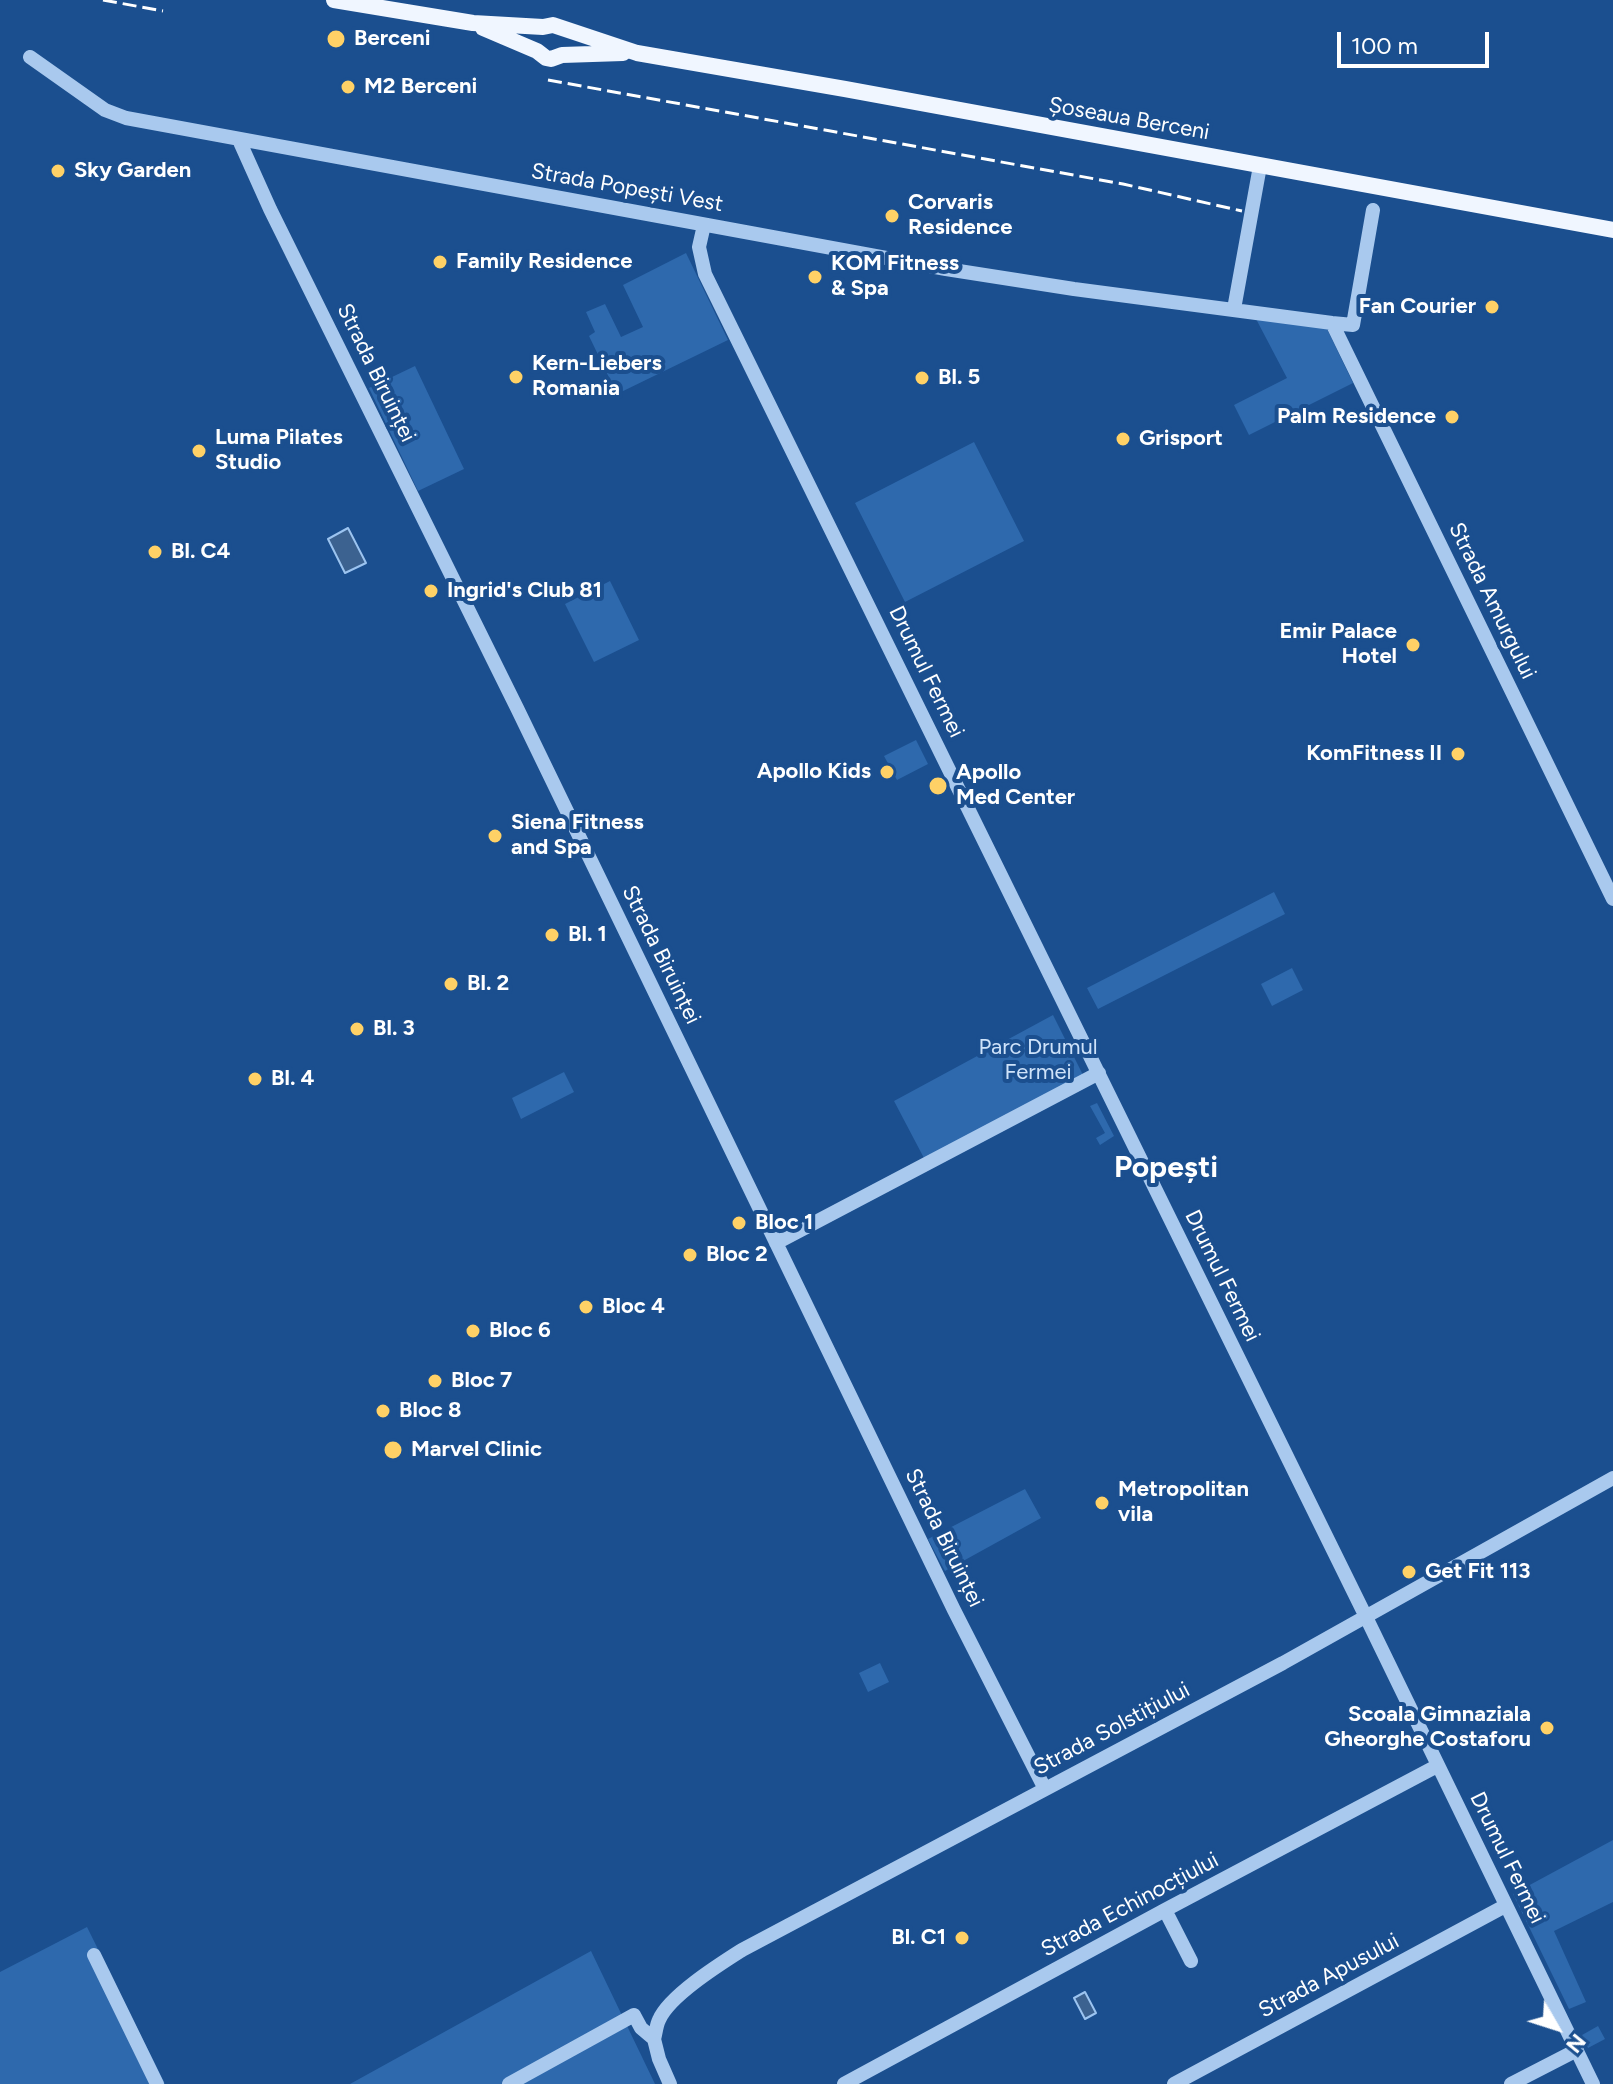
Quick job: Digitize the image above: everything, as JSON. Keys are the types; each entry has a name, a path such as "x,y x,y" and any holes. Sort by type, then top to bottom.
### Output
{"main road":[{"name":"Șoseaua Berceni","path":"334,0 473,23 553,25 637,53 1613,230"},
{"name":"Șoseaua Berceni","path":"473,23 537,51 546,58 637,53"},
{"path":"537,51 535,36 543,27"},
{"path":"562,55 568,40 564,30"}],"street":[{"name":"Strada Popești Vest","path":"30,57 114,114 239,140 946,269 1332,323"},
{"name":"Strada Biruinței","path":"239,140 270,209 581,832 776,1243 954,1610 1045,1789"},
{"path":"1234,309 1260,166"},
{"path":"1332,323 1353,325 1373,210"},
{"name":"Drumul Fermei","path":"704,225 699,247 705,274 1593,2084"},
{"name":"Strada Amurgului","path":"1332,323 1613,899"},
{"path":"776,1243 1099,1073"},
{"name":"Strada Solstițiului","path":"654,2039 659,2019 675,2000 697,1980 742,1950 1283,1663 1613,1478"},
{"name":"Strada Echinocțiului","path":"844,2084 1437,1766"},
{"name":"Strada Apusului","path":"1174,2084 1505,1906"},
{"path":"1165,1910 1191,1961"},
{"path":"94,1955 157,2084"},
{"path":"509,2084 634,2015 641,2028 654,2039 670,2084"},
{"path":"1511,2084 1577,2050"}],"green space":[{"path":"686,253 728,340 617,394 589,336 595,332 586,312 605,304 621,337 643,327 623,285"},
{"path":"1255,317 1326,327 1353,383 1249,435 1234,405 1287,378"},
{"path":"415,366 464,469 418,491 369,388"},
{"path":"974,442 1024,541 905,602 855,503"},
{"path":"610,581 639,640 594,662 565,604"},
{"path":"916,740 928,764 897,780 884,756"},
{"path":"1274,892 1285,914 1098,1009 1087,988"},
{"path":"1292,968 1303,990 1272,1006 1261,984"},
{"name":"Parc Drumul Fermei","path":"1053,1015 1083,1075 925,1160 894,1101"},
{"path":"564,1072 574,1092 521,1119 512,1098"},
{"path":"1097,1103 1114,1136 1100,1145 1096,1138 1105,1133 1090,1106"},
{"path":"1025,1489 1041,1518 945,1571 928,1539"},
{"path":"880,1663 889,1682 868,1692 859,1673"},
{"path":"1613,1840 1613,1902 1554,1931 1586,2002 1569,2009 1513,1894"},
{"path":"87,1927 165,2084 0,2084 0,1972"},
{"path":"591,1951 655,2084 350,2084"},
{"path":"1598,2026 1605,2039 1588,2048 1582,2035"}],"shaded area":[{"path":"348,528 366,563 345,573 328,539"},
{"path":"1085,1992 1096,2013 1085,2019 1074,1998"}],"railway":[{"path":"103,0 163,11"},
{"path":"548,80 1123,184 1242,211"}],"place":[{"name":"Berceni","path":"336,39"},
{"name":"M2 Berceni","path":"348,87"},
{"name":"Sky Garden","path":"58,171"},
{"name":"Corvaris Residence","path":"892,216"},
{"name":"Family Residence","path":"440,262"},
{"name":"KOM Fitness & Spa","path":"815,277"},
{"name":"Fan Courier","path":"1492,307"},
{"name":"Kern-Liebers Romania","path":"516,377"},
{"name":"Bl. 5","path":"922,378"},
{"name":"Palm Residence","path":"1452,417"},
{"name":"Grisport","path":"1123,439"},
{"name":"Luma Pilates Studio","path":"199,451"},
{"name":"Bl. C4","path":"155,552"},
{"name":"Ingrid's Club 81","path":"431,591"},
{"name":"Emir Palace Hotel","path":"1413,645"},
{"name":"KomFitness II","path":"1458,754"},
{"name":"Apollo Kids","path":"887,772"},
{"name":"Apollo Med Center","path":"938,786"},
{"name":"Siena Fitness and Spa","path":"495,836"},
{"name":"Bl. 1","path":"552,935"},
{"name":"Bl. 2","path":"451,984"},
{"name":"Bl. 3","path":"357,1029"},
{"name":"Bl. 4","path":"255,1079"},
{"name":"Bloc 1","path":"739,1223"},
{"name":"Bloc 2","path":"690,1255"},
{"name":"Bloc 4","path":"586,1307"},
{"name":"Bloc 6","path":"473,1331"},
{"name":"Bloc 7","path":"435,1381"},
{"name":"Bloc 8","path":"383,1411"},
{"name":"Marvel Clinic","path":"393,1450"},
{"name":"Metropolitan vila","path":"1102,1503"},
{"name":"Get Fit 113","path":"1409,1572"},
{"name":"Scoala Gimnaziala Gheorghe Costaforu","path":"1547,1728"},
{"name":"Bl. C1","path":"962,1938"}],"district":[{"name":"Popești","path":"1166,1168"}]}
